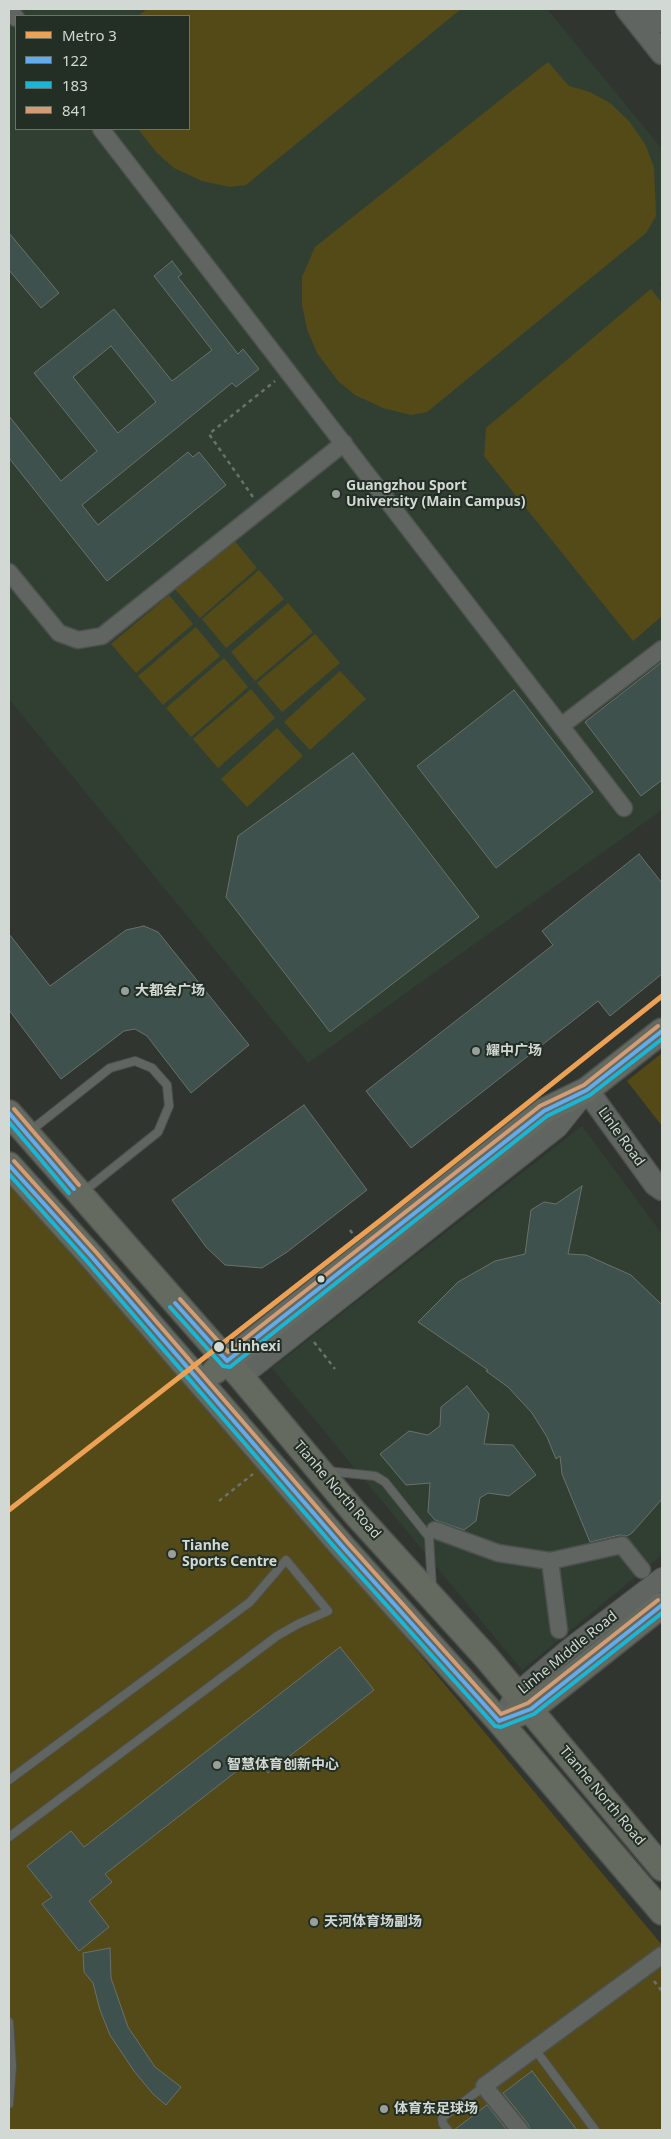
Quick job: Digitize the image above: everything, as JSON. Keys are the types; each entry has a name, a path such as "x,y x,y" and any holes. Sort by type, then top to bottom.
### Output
{"main road":[{"path":"627,9 662,53"},
{"path":"652,9 662,21"},
{"path":"200,1383 234,1369 544,1111 587,1090 662,1031"},
{"name":"Linle Road","path":"587,1090 660,1191"},
{"name":"Tianhe North Road","path":"9,1113 234,1369 319,1470 524,1701 590,1784 662,1868"},
{"path":"9,1165 91,1256 335,1539 499,1721 662,1912"},
{"name":"Linhe Middle Road","path":"499,1721 524,1701 662,1606"}],"street":[{"path":"103,130 624,808"},
{"path":"9,572 59,633 78,640 102,636 344,443"},
{"path":"561,726 662,649"},
{"path":"435,1530 498,1553 550,1561 622,1545 642,1570"},
{"path":"550,1561 559,1630"},
{"name":"Linhe Middle Road","path":"524,1701 569,1649 662,1578"},
{"path":"520,2130 484,2086 662,1955"}],"lane":[{"path":"26,1133 110,1068 135,1061 152,1068 167,1085 169,1106 158,1132 80,1195"},
{"path":"319,1470 375,1476 385,1482 429,1537 432,1597"},
{"path":"9,1780 250,1602 286,1560 328,1611 298,1624 277,1636 9,1837"},
{"path":"448,2130 443,2124 442,2118 662,1950"},
{"path":"9,2022 12,2066 9,2104"},
{"path":"534,2048 594,2130"}],"path":[{"path":"261,509 209,434 288,370"},
{"path":"312,1340 335,1369"},
{"path":"219,1501 260,1468"}],"shaded area":[{"name":"Guangzhou Sport University (Main Campus)","path":"9,9 547,9 662,149 662,281 659,284 662,288 662,810 308,1063 9,699"},
{"path":"147,9 461,9 246,185 230,187 202,181 174,168 157,153 139,130 190,130 190,15 139,15"},
{"path":"548,62 569,86 590,92 610,103 629,121 645,144 654,167 656,216 646,233 427,412 411,415 383,408 355,395 338,381 317,353 307,329 302,305 302,277 315,247"},
{"path":"651,289 662,303 662,616 633,641 484,456 486,428"},
{"path":"233,539 257,568 200,618 175,589"},
{"path":"259,570 284,599 226,648 202,619"},
{"path":"169,595 193,624 136,673 111,644"},
{"path":"288,603 313,632 255,681 231,652"},
{"path":"196,627 220,656 163,705 138,676"},
{"path":"315,634 340,663 282,712 257,683"},
{"path":"224,658 248,687 191,737 166,708"},
{"path":"340,671 366,699 310,750 284,722"},
{"path":"251,689 275,718 218,768 193,739"},
{"path":"277,728 303,756 247,807 221,779"},
{"path":"662,1053 662,1126 627,1081"},
{"path":"582,1126 662,1234 662,1555 522,1670 272,1368"},
{"name":"Tianhe Sports Centre","path":"9,1162 662,1945 662,2130 9,2130"}],"building":[{"path":"9,233 59,293 41,308 9,270"},
{"path":"172,261 182,274 178,277 238,354 243,349 259,369 236,387 232,383 82,505 98,525 188,452 193,457 199,452 226,485 107,581 9,458 9,416 61,481 97,451 34,373 114,309 172,381 212,350 154,276","holes":["111,346 156,402 118,433 73,377"]},
{"path":"662,662 662,780 641,796 585,722"},
{"path":"514,690 593,792 496,868 417,766"},
{"path":"353,753 479,917 330,1032 226,897 238,836"},
{"path":"639,854 662,883 662,974 610,1016 598,1001 411,1148 366,1091 553,945 542,931"},
{"name":"大都会广场","path":"144,926 158,932 249,1045 191,1093 147,1036 135,1029 124,1031 61,1079 9,1010 9,934 50,986 126,930"},
{"path":"304,1105 367,1190 287,1252 262,1268 225,1265 206,1247 172,1200"},
{"path":"582,1186 568,1254 586,1255 631,1275 662,1305 662,1499 632,1533 627,1536 620,1535 590,1542 562,1474 560,1456 556,1459 547,1437 532,1413 508,1387 486,1371 488,1370 418,1322 458,1282 495,1261 525,1254 531,1210 544,1202 556,1204"},
{"path":"467,1386 489,1414 484,1444 513,1445 536,1475 509,1496 488,1493 480,1498 476,1521 464,1530 435,1520 428,1512 430,1483 406,1485 380,1454 409,1431 428,1435 440,1426 441,1407"},
{"name":"智慧体育创新中心","path":"340,1647 374,1690 268,1773 256,1756 105,1874 112,1882 89,1901 109,1927 79,1951 42,1904 52,1897 27,1866 71,1831 84,1847"},
{"path":"110,1948 111,1978 128,2027 155,2067 181,2087 166,2105 153,2094 134,2071 110,2035 100,2010 93,1983 84,1972 83,1953"},
{"path":"532,2071 577,2130 530,2130 528,2124 503,2093"},
{"path":"487,2105 507,2130 454,2130"}],"metro line":[{"name":"3","path":"9,1510 386,1216 662,996"}],"transit line":[{"name":"841","path":"180,1299 228,1352 540,1106 584,1085 658,1026"},
{"name":"122","path":"175,1303 227,1361 544,1111 587,1090 662,1031"},
{"name":"183","path":"170,1307 223,1366 230,1367 547,1116 590,1095 662,1039"},
{"name":"841","path":"14,1109 79,1185"},
{"name":"122","path":"9,1113 74,1189"},
{"name":"183","path":"9,1122 69,1193"},
{"name":"841","path":"14,1161 96,1252 347,1542 501,1714 528,1703 658,1600"},
{"name":"122","path":"9,1165 91,1256 342,1546 499,1721 531,1709 662,1605"},
{"name":"183","path":"9,1174 337,1550 495,1726 501,1727 534,1714 662,1613"}],"place":[{"name":"Guangzhou Sport University (Main Campus)","path":"336,494"},
{"name":"大都会广场","path":"125,991"},
{"name":"耀中广场","path":"476,1051"},
{"name":"Linhexi","path":"219,1347"},
{"name":"Tianhe Sports Centre","path":"172,1554"},
{"name":"智慧体育创新中心","path":"217,1765"},
{"name":"天河体育场副场","path":"314,1922"},
{"name":"体育东足球场","path":"384,2109"}]}
